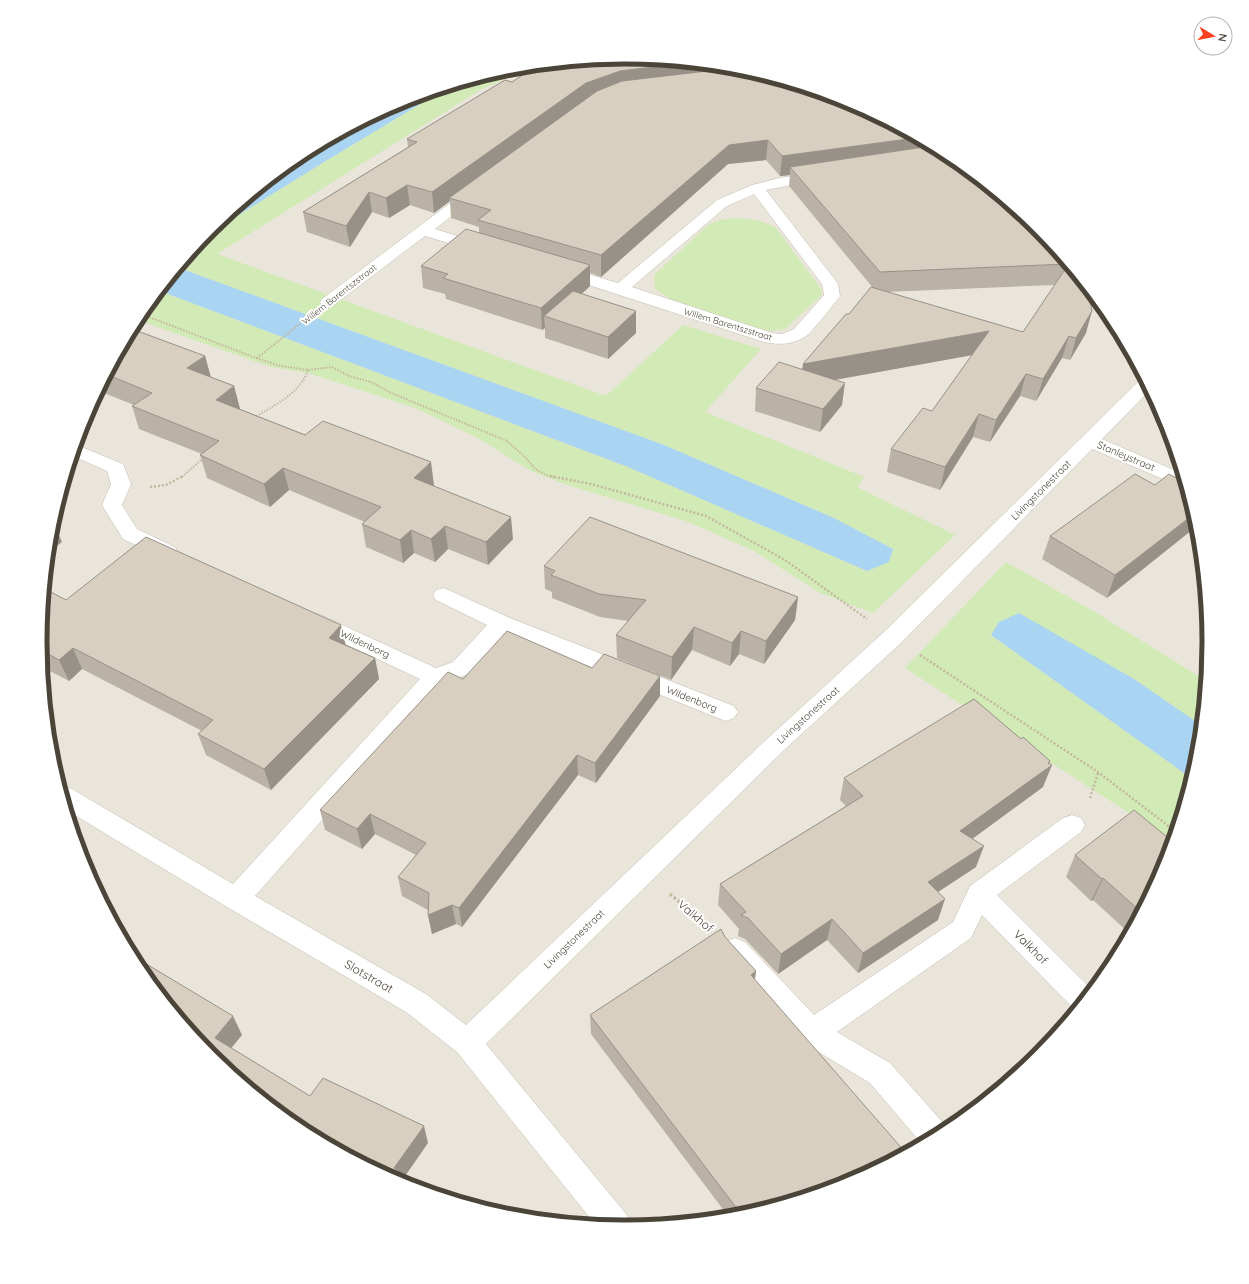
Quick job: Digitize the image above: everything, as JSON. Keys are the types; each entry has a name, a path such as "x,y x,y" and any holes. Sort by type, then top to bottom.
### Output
{"street":[{"path":"621,289 722,203 757,188 779,182 834,174"},
{"name":"Willem Barentszstraat","path":"328,302 485,184"},
{"name":"Willem Barentszstraat","path":"544,266 621,289 770,338 784,339 800,333 832,296 830,284 757,188"},
{"path":"422,230 498,253"},
{"name":"Livingstonestraat","path":"467,1043 775,745 893,637 1142,388"},
{"name":"Stanleystraat","path":"1090,441 1178,478"},
{"path":"79,452 116,468 121,484 112,505 130,534 187,561"},
{"name":"Wildenborg","path":"444,595 502,623 726,712"},
{"name":"Wildenborg","path":"300,614 435,677"},
{"path":"236,899 435,677 461,668 502,623"},
{"name":"Slotstraat","path":"70,800 236,899 416,1003 467,1043 611,1219"},
{"path":"812,1033 962,930 979,894 1072,825"},
{"name":"Valkhof","path":"979,894 1080,997"},
{"path":"734,948 812,1033 880,1073 930,1131"}],"path":[{"name":"Willem Barentszstraat","path":"256,358 328,302"},
{"path":"147,316 281,366 308,370 332,367 349,376 371,382 389,392 507,441 524,456 534,469 546,475 591,484 706,516 785,560 893,637 1098,772 1171,828"},
{"path":"250,421 295,393 306,378 308,370"},
{"path":"121,484 161,488 172,484 208,455"},
{"name":"Valkhof","path":"644,871 734,948"}],"shaded area":[{"path":"624,64 700,69 774,84 810,95 845,108 880,124 913,142 976,184 1005,208 1059,261 1083,290 1125,353 1142,387 1158,421 1171,456 1182,493 1191,529 1201,604 1201,680 1197,717 1191,755 1171,828 1158,863 1125,931 1083,994 1059,1023 1005,1076 976,1100 913,1142 880,1160 845,1176 774,1200 700,1215 662,1218 624,1220 549,1215 475,1200 439,1189 404,1176 369,1160 336,1142 273,1100 244,1076 190,1023 166,994 124,931 107,897 91,863 78,828 67,791 58,755 48,680 48,604 52,567 58,529 78,456 91,421 124,353 166,290 190,261 244,208 273,184 336,142 369,124 404,108 475,84 549,69 587,66"}],"green space":[{"path":"512,76 482,89 217,254 606,396 683,325 761,349 705,412 864,477 857,487 955,535 873,613 820,593 754,551 686,521 564,484 531,471 474,436 415,408 308,373 271,367 143,322 164,293 628,467 867,571 893,549 834,518 664,445 183,269 232,219 429,99 475,84"},
{"path":"735,218 751,219 776,228 821,289 822,295 785,329 772,331 752,327 674,301 655,289 654,275 708,225 719,220"},
{"path":"1006,562 1095,612 1201,678 1196,722 1134,679 991,635 1186,775 1167,838 905,668"}],"water":[{"path":"429,99 232,219 273,184 336,142 369,124"},
{"path":"183,269 664,445 834,518 893,549 889,562 867,571 628,467 164,293"},
{"path":"1019,613 1134,679 1196,722 1186,775 991,635 999,622"}],"building":[{"path":"624,64 661,66 620,71 586,83 432,192 407,185 386,198 369,192 346,226 303,212 417,142 407,139 505,80 512,82 525,74 549,69"},
{"path":"709,71 737,76 774,84 810,95 845,108 880,124 908,139 782,156 768,140 729,145 601,255 478,220 491,210 449,198 597,91 622,81"},
{"path":"922,147 976,184 1005,208 1033,234 1062,264 880,272 790,167"},
{"path":"466,229 590,265 541,308 443,278 448,274 421,266"},
{"path":"1065,269 1090,300 1092,311 1076,338 1069,336 1043,379 1026,374 996,420 979,414 945,467 891,449 923,408 932,411 989,331 803,364 846,314 849,314 871,287 1023,332"},
{"path":"573,291 636,311 608,337 544,316"},
{"path":"138,331 205,356 187,368 234,386 216,400 305,435 323,421 431,462 414,478 511,517 486,542 445,526 431,539 411,530 400,540 362,524 381,507 283,468 264,484 200,455 219,441 132,406 152,393 112,377 124,353"},
{"path":"779,362 845,383 823,409 756,388"},
{"path":"1135,474 1155,485 1169,474 1178,479 1188,518 1115,575 1050,536"},
{"path":"590,517 798,597 766,641 741,631 732,643 694,627 672,657 616,635 646,600 599,594 551,575 555,571 544,566"},
{"path":"146,537 341,625 329,638 375,658 264,769 198,734 213,720 73,648 59,660 47,654 49,591 66,600"},
{"path":"507,631 592,668 604,654 660,676 595,763 577,755 459,908 452,905 428,915 429,893 398,877 426,843 370,814 357,829 320,810 448,672 463,679"},
{"path":"974,699 1021,739 1023,737 1050,761 1048,763 1052,765 960,831 984,846 928,882 945,899 863,953 832,919 781,954 748,918 741,915 746,912 720,884 863,796 844,778"},
{"path":"1134,810 1168,837 1158,863 1137,908 1075,855"},
{"path":"721,929 725,937 756,971 751,975 902,1148 845,1176 810,1189 774,1200 737,1208 590,1015"},
{"path":"144,962 233,1016 215,1038 310,1096 323,1078 424,1126 394,1168 409,1178 369,1160 336,1142 273,1100 244,1076 190,1023 166,994"}]}
